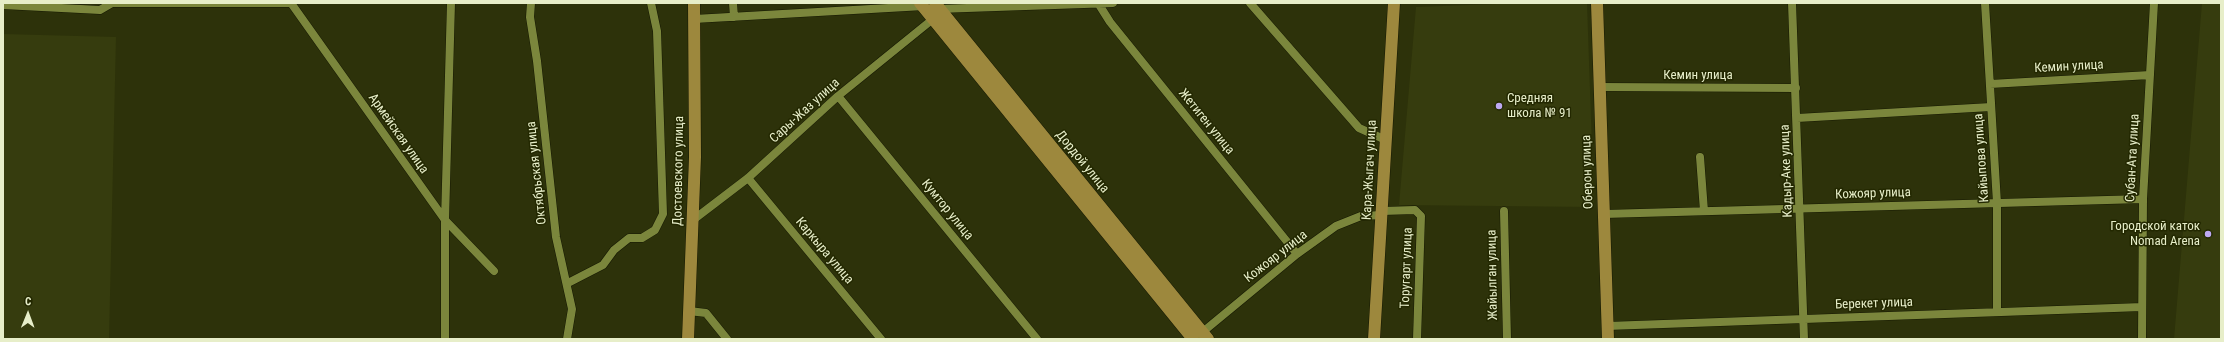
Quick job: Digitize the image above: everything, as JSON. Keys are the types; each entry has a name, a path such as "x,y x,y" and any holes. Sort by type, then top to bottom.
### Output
{"street":[{"path":"3,5 100,10 112,3 291,3"},
{"name":"Армейская улица","path":"291,3 444,220 494,271"},
{"path":"445,339 444,220 451,3"},
{"name":"Октябрьская улица","path":"531,3 530,17 537,61 556,237 568,283 572,309 567,339"},
{"path":"568,283 603,265 614,250 629,238 642,238 655,230 663,214 657,32 651,3"},
{"name":"Достоевского улица","path":"688,339 695,157 694,3"},
{"path":"733,3 734,16"},
{"name":"Жетиген улица","path":"1098,3 1110,22 1297,254"},
{"path":"694,19 930,8 1113,3"},
{"path":"1250,3 1359,128 1386,140"},
{"name":"Кара-Жыгач улица","path":"1374,339 1394,3"},
{"name":"Оберон улица","path":"1596,3 1608,339"},
{"name":"Кадыр-Аке улица","path":"1792,3 1804,339"},
{"name":"Кайыпова улица","path":"1985,3 1997,203 1998,312"},
{"name":"Субан-Ата улица","path":"2142,339 2143,199 2154,3"},
{"name":"Сары-Жаз улица","path":"693,220 748,178 838,96 930,8"},
{"name":"Дордой улица","path":"930,8 1199,337"},
{"name":"Кемин улица","path":"1990,84 2150,75"},
{"name":"Кемин улица","path":"1599,87 1796,88"},
{"name":"Кумтор улица","path":"838,96 1037,339"},
{"path":"1797,118 1991,107"},
{"path":"1700,157 1704,211"},
{"name":"Каркыра улица","path":"748,178 881,339"},
{"name":"Кожояр улица","path":"1604,214 2143,199"},
{"name":"Торугарт улица","path":"1382,213 1415,210 1421,216 1417,339"},
{"name":"Жайылган улица","path":"1504,211 1507,339"},
{"name":"Кожояр улица","path":"1199,337 1297,254 1336,226 1361,216 1382,213"},
{"name":"Берекет улица","path":"1607,326 2142,307"},
{"path":"689,311 706,313 727,339"}],"shaded area":[{"name":"Средняя школа № 91","path":"1522,3 1587,3 1594,207 1399,205 1416,7"},
{"path":"2202,3 2221,3 2221,339 2174,339"},
{"path":"3,34 116,37 109,339 3,339"}],"place":[{"name":"Средняя школа № 91","path":"1499,106"},
{"name":"Городской каток Nomad Arena","path":"2208,234"}]}
